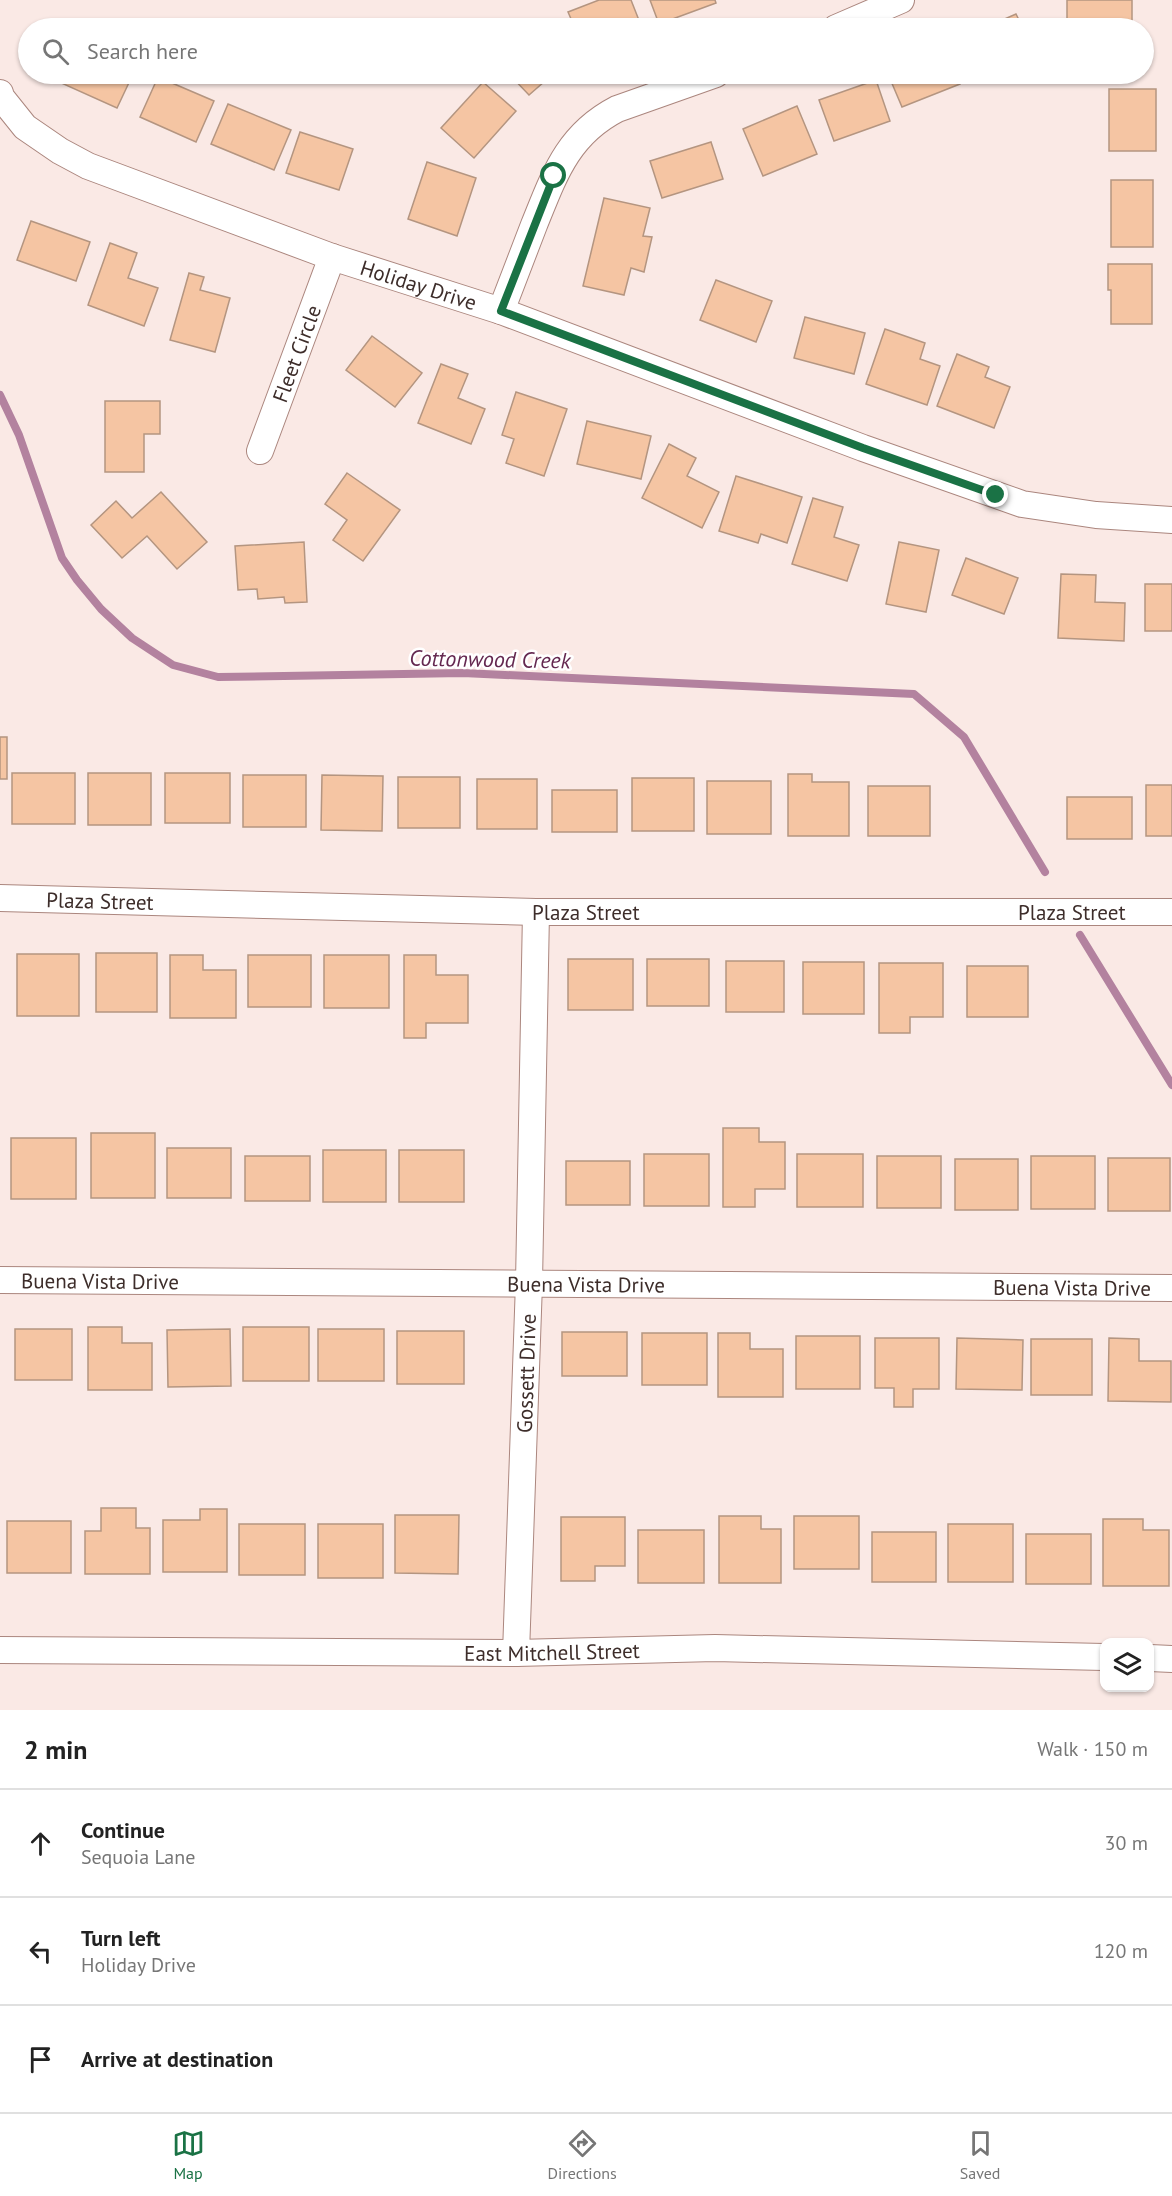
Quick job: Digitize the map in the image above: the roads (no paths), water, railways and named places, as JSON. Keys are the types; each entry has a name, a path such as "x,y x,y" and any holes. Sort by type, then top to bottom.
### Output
{"street":[{"path":"859,18 901,0"},
{"path":"501,311 554,176 567,152 580,135 617,109 688,84"},
{"name":"Holiday Drive","path":"0,93 25,127 60,151 88,166 332,257 501,311 863,448 1022,504 1096,515 1172,520"},
{"name":"Fleet Circle","path":"260,450 332,257"},
{"name":"Plaza Street","path":"0,898 536,912 1172,912"},
{"name":"Gossett Drive","path":"516,1653 529,1283 536,912"},
{"name":"Buena Vista Drive","path":"0,1280 1172,1288"},
{"name":"East Mitchell Street","path":"0,1650 516,1653 715,1648 1100,1657"},
{"path":"1154,1658 1172,1659"}],"waterway":[{"name":"Cottonwood Creek","path":"0,395 19,435 62,558 101,609 132,638 173,665 218,677 463,673 914,694 964,737 1045,872"},
{"name":"Cottonwood Creek","path":"1080,935 1172,1085"}]}
